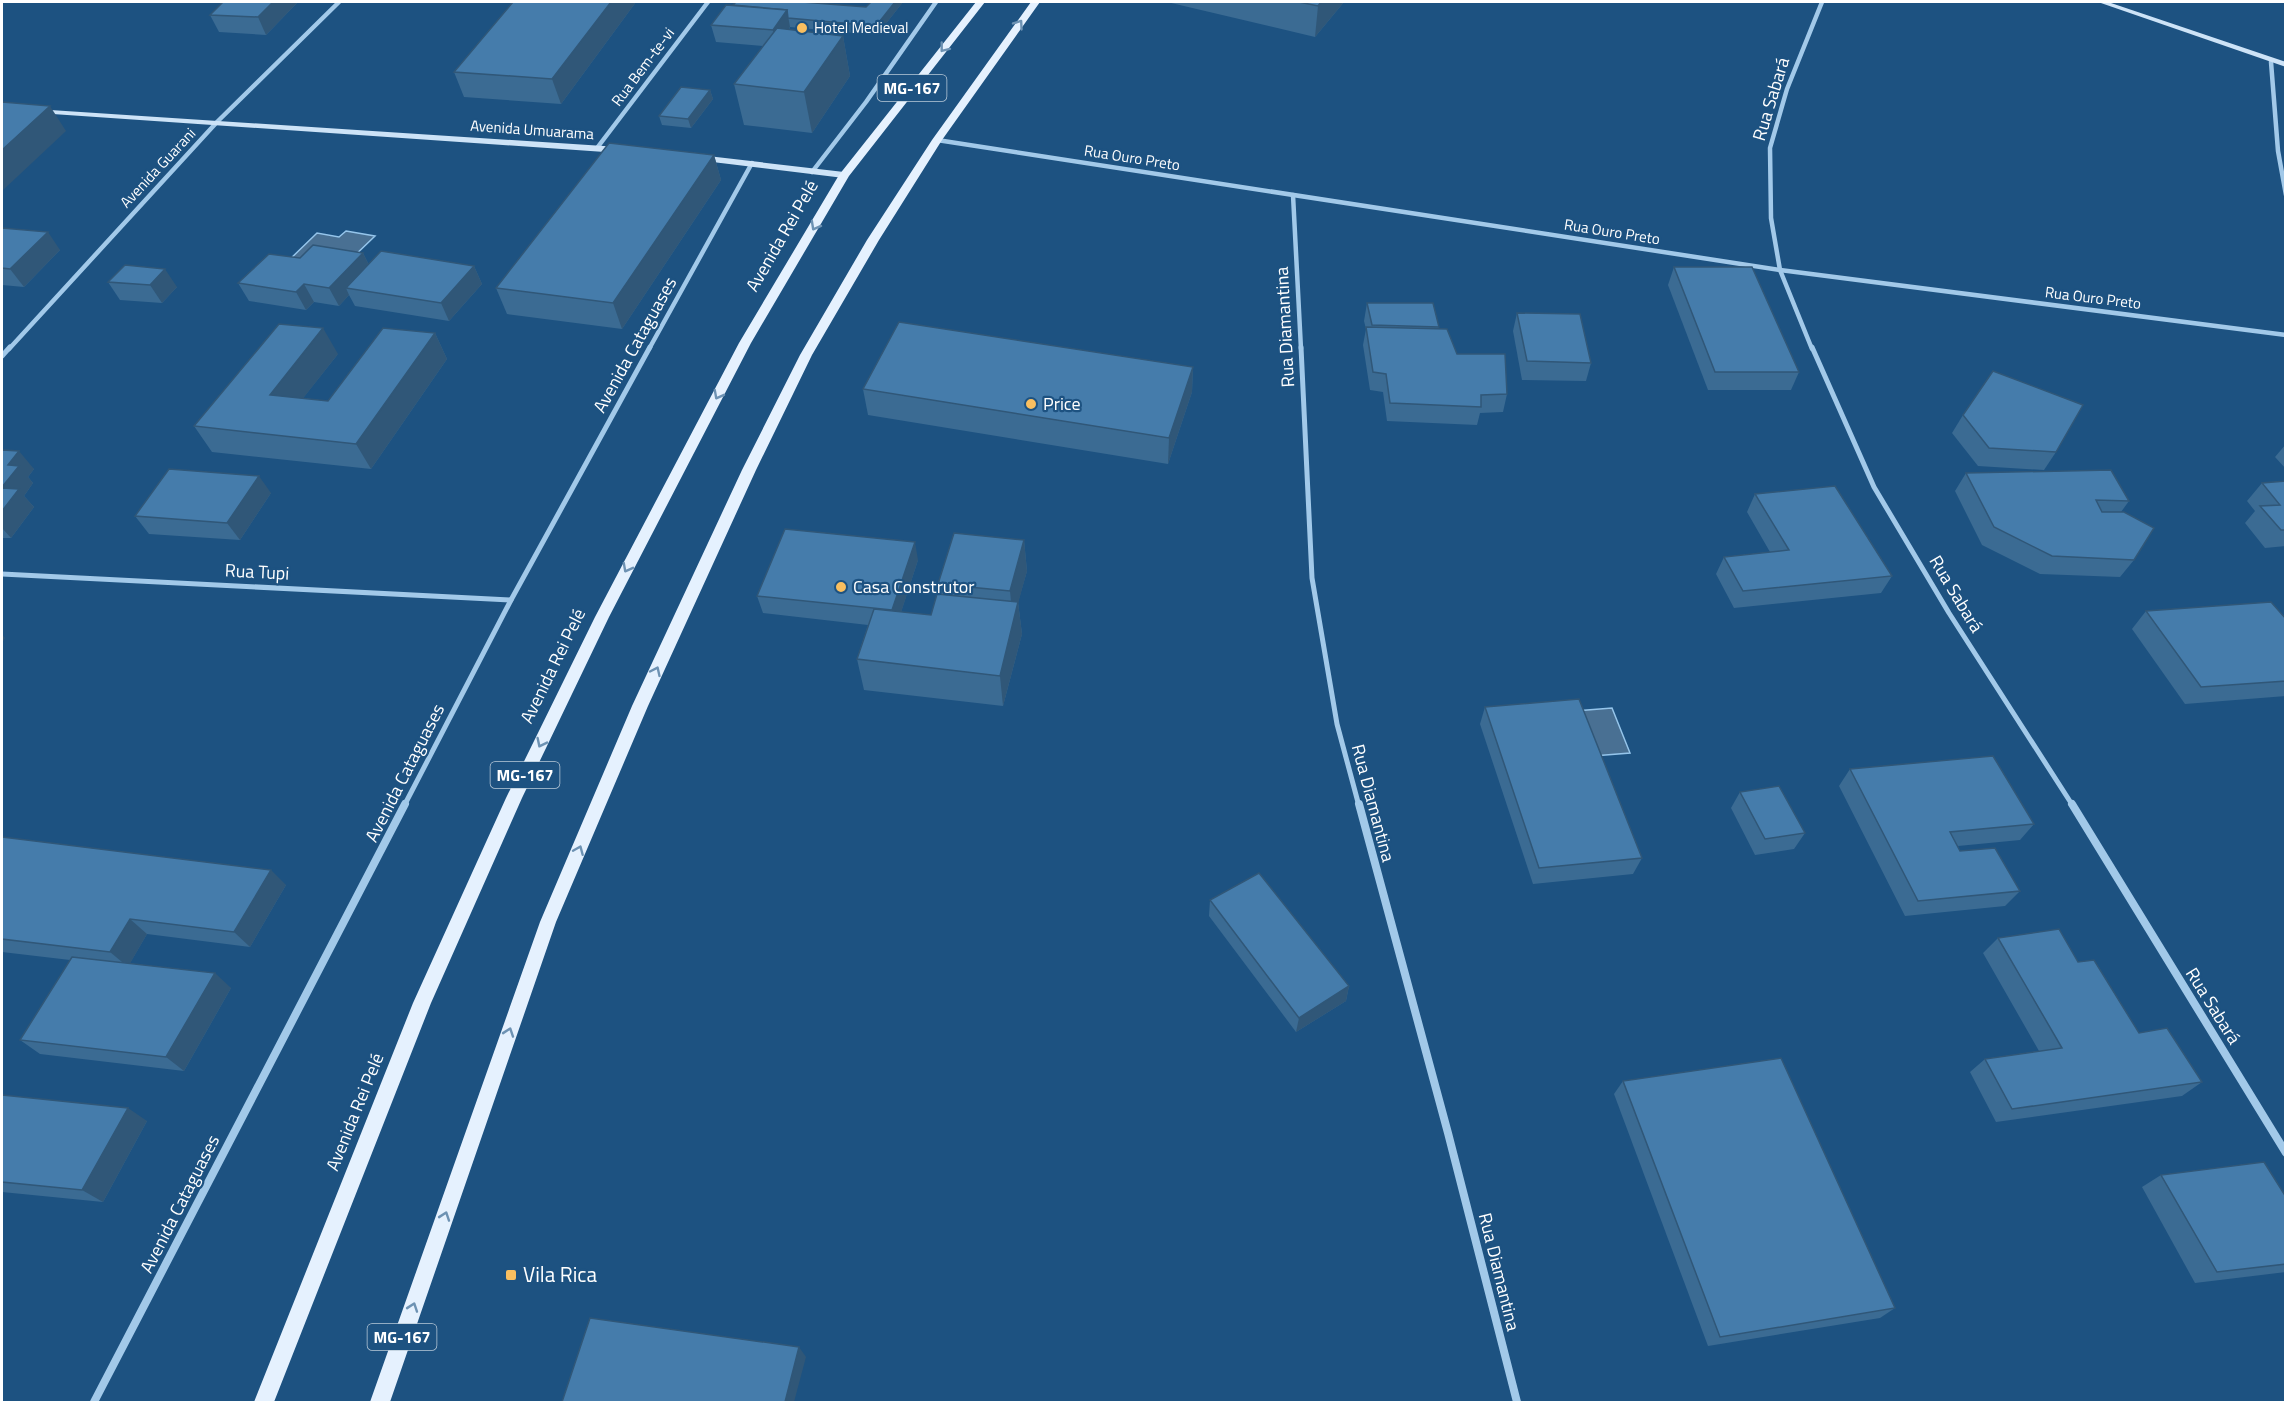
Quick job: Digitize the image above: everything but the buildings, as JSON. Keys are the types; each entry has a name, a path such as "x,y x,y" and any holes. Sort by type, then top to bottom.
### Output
{"main road":[{"name":"Avenida Rei Pelé","path":"264,1402 422,1003 514,798 602,617 745,344 844,175 980,2"},
{"name":"MG-167","path":"380,1402 548,922 640,706 806,355 873,240 937,140 1035,2"}],"street":[{"name":"Avenida Guarani","path":"2,356 217,122 339,2"},
{"name":"Rua Bem-te-vi","path":"597,148 708,2"},
{"path":"812,172 866,102 936,2"},
{"name":"Rua Sabará","path":"1822,2 1787,89 1770,148 1771,218 1780,270 1818,363 1874,487 1949,613 2054,775 2286,1153"},
{"path":"2102,2 2271,62 2286,65"},
{"path":"2271,62 2278,151 2286,195"},
{"name":"Avenida Umuarama","path":"24,110 630,151"},
{"name":"Rua Ouro Preto","path":"937,140 1780,270 2286,335"},
{"path":"686,156 844,175"},
{"name":"Avenida Cataguases","path":"94,1402 511,600 752,163"},
{"name":"Rua Diamantina","path":"1293,195 1312,578 1337,724 1448,1133 1517,1402"},
{"name":"Rua Tupi","path":"2,574 511,600"}],"water":[{"path":"346,231 375,236 348,262 284,265 317,233 339,237"},
{"path":"1612,708 1630,753 1593,756 1575,711"}],"place":[{"name":"Hotel Medieval","path":"802,28"},
{"name":"Price","path":"1031,404"},
{"name":"Casa Construtor","path":"841,587"},
{"name":"Vila Rica","path":"511,1275"}]}
